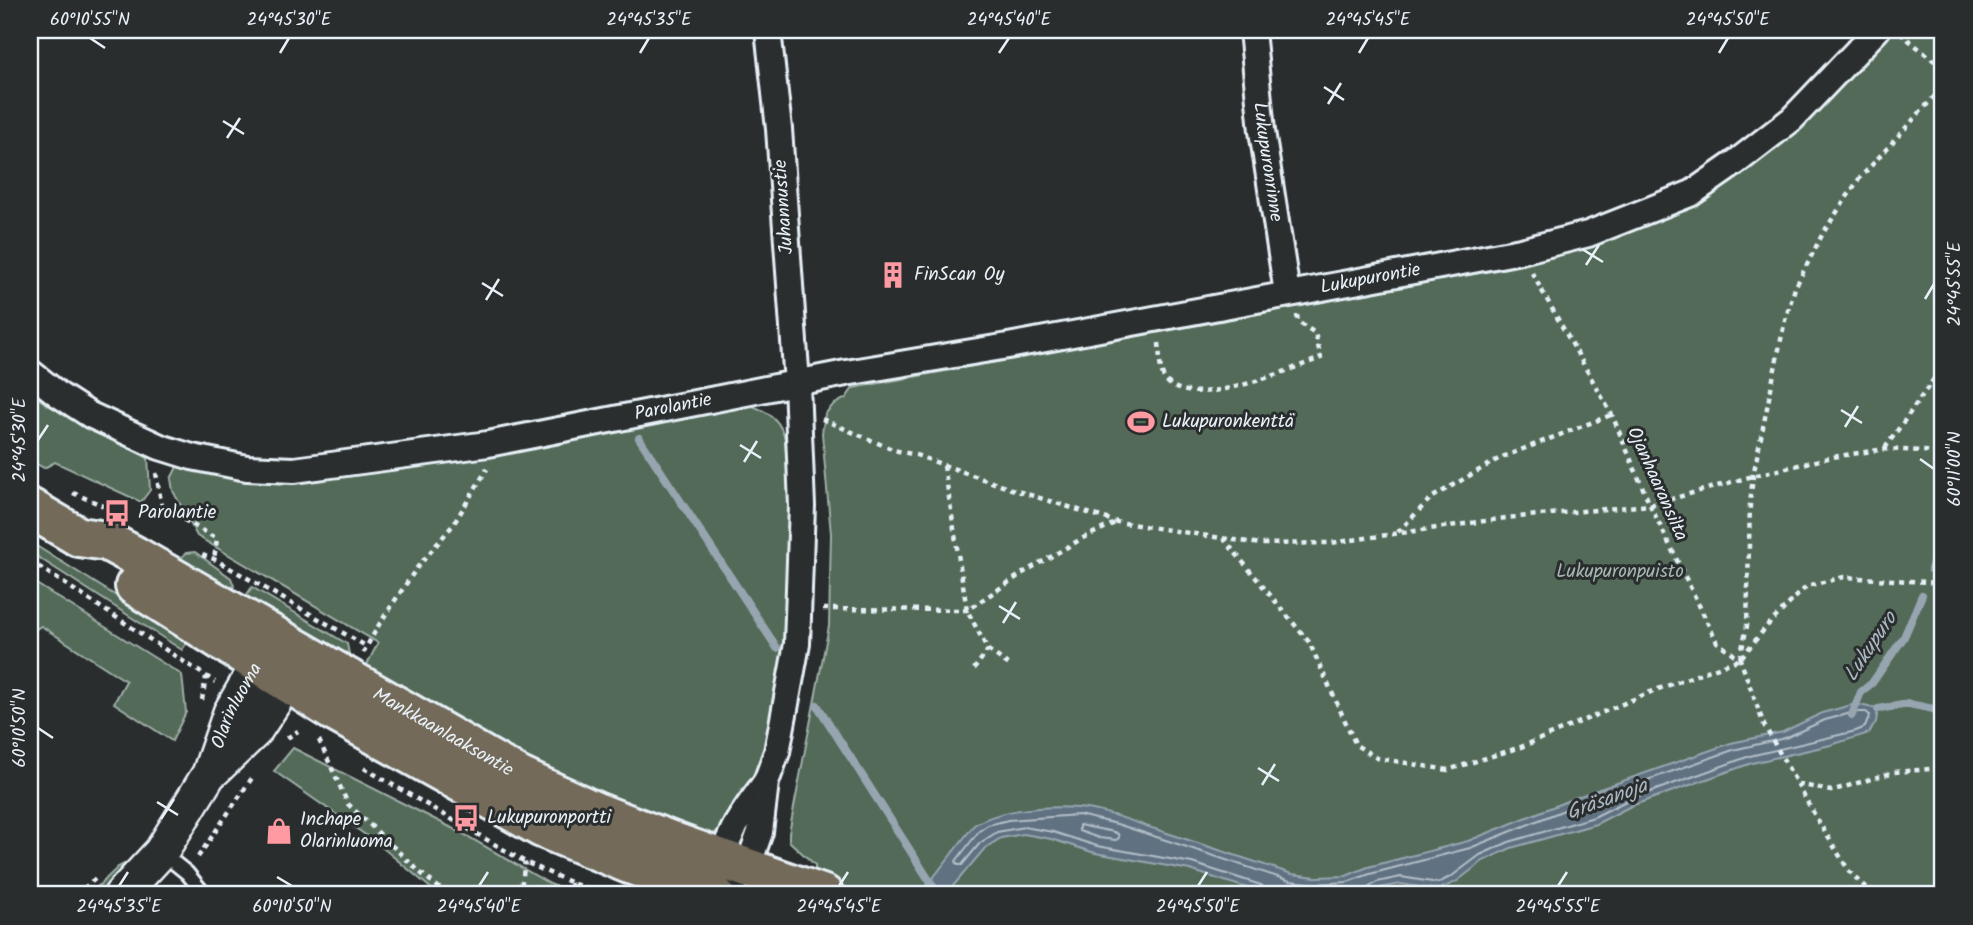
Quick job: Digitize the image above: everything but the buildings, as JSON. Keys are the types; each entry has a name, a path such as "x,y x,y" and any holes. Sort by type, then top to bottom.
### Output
{"main road":[{"name":"Mankkaanlaaksontie","path":"30,508 79,537 107,541 278,663 331,710 542,828 629,864 725,883 824,895"},
{"name":"Olarinluoma","path":"110,886 161,852 209,774 255,731 278,663"}],"street":[{"name":"Juhannustie","path":"768,30 779,129 797,384"},
{"name":"Lukupuronrinne","path":"1252,30 1262,131 1287,293"},
{"name":"Lukupurontie","path":"797,384 1521,251 1588,234 1692,193 1735,163 1792,119 1877,30"},
{"name":"Parolantie","path":"30,372 90,415 160,447 192,457 247,468 294,470 488,444 797,384"},
{"path":"725,883 760,832 766,782 777,752 797,644 803,506 797,384"}],"lane":[{"path":"161,852 187,873 205,895"}],"path":[{"path":"1896,30 1943,68"},
{"path":"1740,659 1746,626 1753,476 1785,320 1795,288 1823,233 1859,179 1943,87"},
{"name":"Ojanhaaransilta","path":"1521,251 1612,415 1650,505 1717,642 1740,659 1764,725 1849,871 1864,886 1884,895"},
{"path":"1155,318 1163,375 1171,384 1194,393 1223,391 1321,358 1315,333 1298,321"},
{"path":"1885,449 1943,366"},
{"path":"1397,533 1431,498 1500,458 1612,415"},
{"path":"817,416 894,450 1117,522 1261,544 1331,543 1506,518 1650,505 1832,457 1885,449 1943,452"},
{"path":"366,646 416,569 453,525 472,496 487,470 488,444"},
{"path":"944,466 967,610 988,650 1012,667"},
{"path":"156,471 162,507 217,539 214,559"},
{"path":"823,609 967,610 1026,571 1117,522"},
{"path":"1223,538 1309,642 1356,745 1377,758 1448,770 1521,747 1653,691 1740,659 1767,626 1807,586 1844,578 1943,583"},
{"path":"30,561 206,677 201,708"},
{"path":"974,669 988,650"},
{"path":"282,741 298,731 308,734"},
{"path":"328,744 317,737 348,804 448,895"},
{"path":"362,767 525,862 574,884 608,895"},
{"path":"1798,784 1831,791 1894,772 1943,768"},
{"path":"166,895 187,873 258,769"},
{"path":"520,895 525,862"},
{"path":"552,895 574,884"},
{"path":"76,895 110,886"}],"green space":[{"name":"Lukupuronpuisto","path":"1894,30 1943,30 1943,895 843,895 816,885 815,865 789,841 789,833 829,626 831,534 822,433 825,414 833,405 846,398 853,388 1507,268 1593,245 1701,203 1773,149"},
{"path":"30,392 46,404 148,458 150,490 141,502 55,462 44,468 30,460"},
{"path":"753,406 774,418 785,439 792,551 783,661 771,725 749,785 724,824 712,834 698,837 655,826 362,674 378,643 197,536 173,491 171,479 179,463 234,475 508,447"},
{"path":"30,542 188,641 182,650 30,552"},
{"path":"195,552 231,578 234,586 228,596 181,558 186,553"},
{"path":"30,580 182,675 186,712 172,741 114,703 126,681 41,626 30,633"},
{"path":"252,587 347,644 349,654 346,664 241,603"},
{"path":"293,748 460,832 550,884 577,895 439,895 377,843 274,771"},
{"path":"124,864 115,880 99,895 89,895 118,867"}],"water":[{"name":"Gräsanoja","path":"1855,704 1878,709 1876,722 1869,733 1831,745 1752,763 1631,806 1596,824 1511,848 1483,861 1456,882 1438,890 1401,884 1380,888 1367,895 1269,895 1190,870 1095,853 1051,839 1024,834 1001,838 985,848 953,886 949,895 922,895 974,825 1011,812 1052,807 1098,811 1127,819 1292,874 1316,877 1346,876 1368,867 1468,841 1577,797 1731,743 1783,732 1822,713"}],"waterway":[{"path":"639,438 777,648"},
{"name":"Lukupuro","path":"1931,569 1943,534"},
{"name":"Lukupuro","path":"1852,715 1861,692 1872,683 1904,637 1922,595"},
{"path":"1878,709 1909,704 1943,711"},
{"path":"817,705 936,891"}],"place":[{"name":"FinScan Oy","path":"893,275"},
{"name":"Lukupuronkenttä","path":"1141,422"},
{"name":"Parolantie","path":"117,513"},
{"name":"Lukupuronportti","path":"466,818"},
{"name":"Inchape Olarinluoma","path":"279,831"}]}
